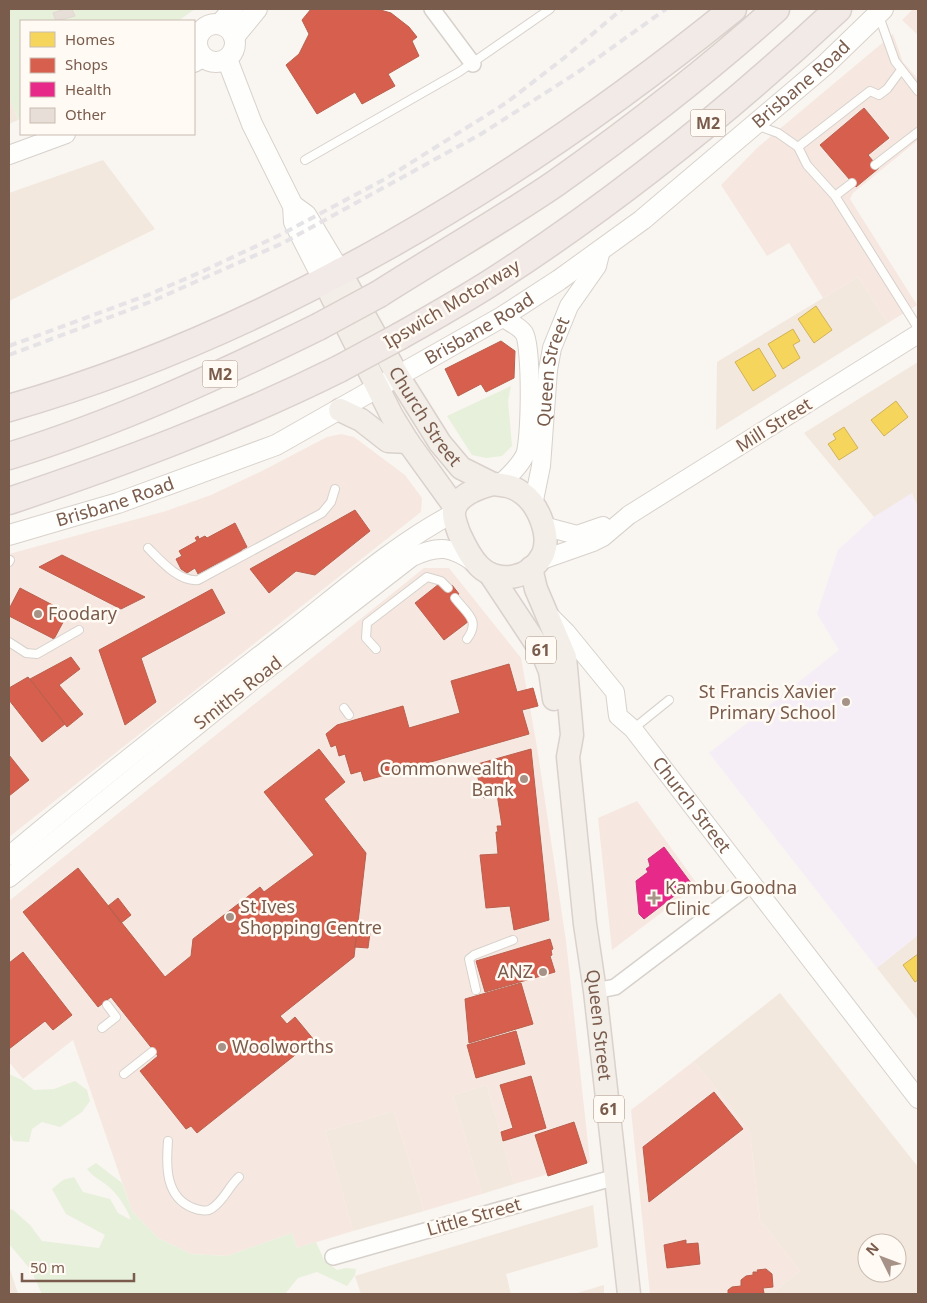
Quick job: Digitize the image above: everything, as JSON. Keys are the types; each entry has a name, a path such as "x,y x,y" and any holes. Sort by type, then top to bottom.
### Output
{"highway":[{"path":"9,408 100,379 183,348 331,275 426,222 559,139 648,76 733,9"},
{"name":"M2","path":"9,456 78,432 175,394 318,327 378,294 554,184 609,145 712,64 776,9"},
{"name":"Ipswich Motorway","path":"9,501 161,448 339,369 400,336 493,281 615,197 765,76 838,9"}],"main road":[{"path":"227,30 213,24 202,29 197,51 215,63 227,59 234,49 227,30 233,9"},
{"path":"227,30 257,9"},
{"name":"Brisbane Road","path":"9,535 118,503 276,445 502,317 642,220 825,65 881,11"},
{"name":"Church Street","path":"227,59 252,124 293,206 306,216 331,275 388,382 461,468 496,484"},
{"name":"Church Street","path":"388,382 386,405 408,442 455,510"},
{"path":"340,410 361,420 388,441 408,442"},
{"path":"455,510 475,490 496,484"},
{"name":"61","path":"496,484 520,491 532,504 543,526 545,543 543,553 535,564"},
{"name":"61","path":"455,510 462,540 485,570"},
{"path":"485,570 508,578 523,574 535,564"},
{"name":"Queen Street","path":"535,564 543,608 564,657 572,735 568,758 585,924 595,991 629,1294"},
{"name":"Queen Street","path":"485,570 535,640 550,671 558,738 568,758"}],"street":[{"path":"432,9 473,64"},
{"path":"9,155 63,135"},
{"name":"Queen Street","path":"532,504 541,466 548,370 552,348 568,306 597,266 601,250"},
{"name":"Queen Street","path":"496,484 513,472 525,454 528,429 528,343 520,328 502,317"},
{"name":"Mill Street","path":"535,564 593,542 629,515 918,334"},
{"name":"Smiths Road","path":"9,878 407,542 455,510"},
{"name":"Mill Street","path":"543,526 577,534 629,515"},
{"name":"Smiths Road","path":"9,856 61,810 412,557 432,549 451,549 485,570"},
{"name":"Church Street","path":"543,608 566,632 615,692 618,716 633,729 918,1099"},
{"path":"595,991 615,987 751,884"},
{"name":"Little Street","path":"333,1257 616,1177"}],"lane":[{"path":"305,160 473,64 550,9"},
{"path":"881,11 894,61 918,91"},
{"path":"798,147 870,91 879,95 887,89 900,70"},
{"path":"756,125 778,133 798,147 807,166 835,196 918,328"},
{"path":"876,165 918,132"},
{"path":"835,196 852,183"},
{"path":"148,548 164,564 188,581 198,580 322,512 331,502 335,490"},
{"path":"376,649 366,638 367,623 427,577 441,581 448,588"},
{"path":"455,598 474,623 474,629 468,639"},
{"path":"9,642 26,653 37,654 79,630"},
{"path":"633,729 669,700"},
{"path":"344,708 349,715"},
{"path":"476,990 469,959 474,955 513,940"},
{"path":"102,1028 116,1017 106,1005"},
{"path":"124,1074 152,1052"},
{"path":"168,1141 167,1169 169,1180 174,1193 183,1204 195,1209 209,1210 219,1203 231,1184 239,1177"}],"shaded area":[{"path":"913,9 918,9 918,35 902,20"},
{"path":"893,34 903,62 918,79 918,140 853,193 850,199 917,305 888,323 858,277 823,298 789,243 767,256 721,185 757,148"},
{"path":"9,95 18,120 9,124"},
{"path":"103,160 155,229 9,301 9,193"},
{"path":"858,277 888,323 716,430 717,362"},
{"path":"918,362 918,507 912,494 874,517 804,433"},
{"path":"341,434 354,437 405,475 422,498 421,512 9,837 9,554 166,511 211,495 327,437"},
{"name":"St Francis Xavier Primary School","path":"912,493 918,507 918,935 877,968 709,753 839,650 817,614 838,550 874,517"},
{"name":"St Ives Shopping Centre","path":"424,568 449,568 521,658 537,747 566,941 590,1162 514,1184 487,1085 453,1095 482,1194 424,1211 394,1111 325,1131 353,1231 297,1248 292,1233 227,1256 191,1254 158,1238 132,1211 73,1040 23,1079 9,1062 9,901"},
{"path":"637,801 698,885 612,950 598,818"},
{"path":"918,935 918,1020 877,968"},
{"path":"780,993 918,1167 918,1294 771,1294 800,1271 760,1220 750,1132 694,1061"},
{"path":"694,1061 750,1132 760,1220 800,1271 771,1294 650,1294 631,1110"},
{"path":"487,1085 514,1184 482,1194 453,1095"},
{"path":"394,1111 424,1211 353,1231 325,1131"},
{"path":"593,1205 598,1247 506,1274 511,1294 361,1294 355,1276"},
{"path":"9,1266 18,1294 9,1294"},
{"path":"604,1285 604,1294 574,1294"}],"green space":[{"path":"9,9 195,9 179,20 20,20 20,119 18,120 9,95"},
{"path":"511,386 508,401 512,446 502,456 486,458 472,455 447,416"},
{"path":"9,1074 22,1080 34,1090 54,1089 75,1081 87,1090 90,1101 82,1112 60,1127 42,1122 32,1129 29,1142 13,1141 9,1131"},
{"path":"96,1163 122,1183 132,1211 158,1238 191,1254 227,1256 292,1233 297,1248 316,1242 324,1260 337,1270 346,1268 356,1269 355,1275 347,1286 317,1272 298,1278 285,1294 42,1294 31,1270 9,1244 9,1211 12,1209 30,1225 42,1241 99,1248 105,1235 66,1214 52,1189 63,1180 74,1177 83,1192 110,1199 118,1213 131,1220 125,1206 116,1194 87,1169"}],"building: Homes":[{"path":"816,306 832,330 814,343 798,319"},
{"path":"793,329 800,341 793,345 800,358 783,369 768,344"},
{"path":"759,348 776,376 753,391 735,362"},
{"path":"896,401 908,417 884,436 871,420"},
{"path":"844,427 858,448 839,460 828,444 836,439 833,434"},
{"path":"918,954 918,980 915,982 903,965"}],"building: Shops":[{"path":"311,9 377,9 391,13 409,27 417,37 412,41 419,56 388,74 395,86 362,104 355,92 317,114 286,65 299,54 309,34 302,20"},
{"path":"864,108 889,138 868,155 879,168 856,187 820,145"},
{"path":"501,341 515,351 514,378 486,392 481,384 458,396 445,369"},
{"path":"355,510 370,531 315,575 296,571 269,593 250,569"},
{"path":"235,523 247,547 241,550 243,554 222,565 220,562 198,574 195,568 187,573 181,569 176,559 182,556 179,551 197,541 195,538 198,536 199,539 205,536 207,538"},
{"path":"62,555 145,597 121,609 39,567"},
{"path":"439,584 444,591 452,585 459,594 452,600 469,621 444,640 415,603"},
{"name":"Foodary","path":"20,588 68,613 54,639 9,616 9,609"},
{"path":"212,589 225,613 141,658 156,702 125,725 99,650"},
{"path":"71,657 80,669 59,685 83,714 67,727 30,679"},
{"path":"509,664 517,692 533,688 538,706 522,710 529,734 364,781 361,771 351,774 345,754 339,756 336,745 331,747 326,734 337,725 403,706 409,728 460,713 451,681"},
{"path":"28,677 65,724 42,742 9,700 9,688"},
{"path":"319,749 345,782 324,799 366,853 354,957 280,1016 287,1024 295,1017 314,1040 197,1133 191,1126 186,1129 140,1071 158,1056 111,997 98,1007 23,912 78,868 165,977 191,956 193,939 260,887 264,892 314,855 264,792"},
{"path":"531,749 549,920 514,930 510,906 486,908 480,855 498,854 496,832 498,832 497,826 502,826 497,794 484,798 474,765"},
{"path":"9,755 29,780 9,796"},
{"path":"118,898 131,915 121,923 108,906"},
{"path":"357,932 370,933 368,948 355,947"},
{"path":"550,939 553,949 550,956 555,972 485,992 476,961"},
{"path":"23,952 72,1015 53,1030 45,1021 9,1049 9,963"},
{"path":"521,983 533,1024 469,1043 465,999"},
{"path":"516,1031 525,1064 476,1078 467,1045"},
{"path":"531,1076 546,1128 503,1141 501,1132 513,1128 500,1085"},
{"path":"714,1092 743,1129 649,1202 643,1147"},
{"path":"574,1122 587,1163 548,1176 535,1135"},
{"path":"686,1240 686,1244 698,1243 700,1264 667,1268 664,1245"},
{"path":"766,1269 772,1274 773,1287 763,1288 764,1293 728,1294 728,1290 732,1287 741,1286 741,1280 746,1276 753,1275 753,1272 758,1272 757,1270"}],"building: Health":[{"name":"Kambu Goodna Clinic","path":"664,847 691,883 644,919 639,914 636,881 648,872 646,869 650,866 648,859"}],"building: Other":[{"path":"64,9 72,9 75,16 56,20 53,13"}],"railway":[{"path":"9,346 148,295 201,272 280,235 385,179 506,103 564,58 622,9"},
{"path":"9,355 150,302 283,243 481,134 578,72 666,9"}],"place":[{"name":"Foodary","path":"38,614"},
{"name":"St Francis Xavier Primary School","path":"846,702"},
{"name":"Commonwealth Bank","path":"524,779"},
{"name":"Kambu Goodna Clinic","path":"654,898"},
{"name":"St Ives Shopping Centre","path":"230,917"},
{"name":"ANZ","path":"543,972"},
{"name":"Woolworths","path":"222,1047"}]}
